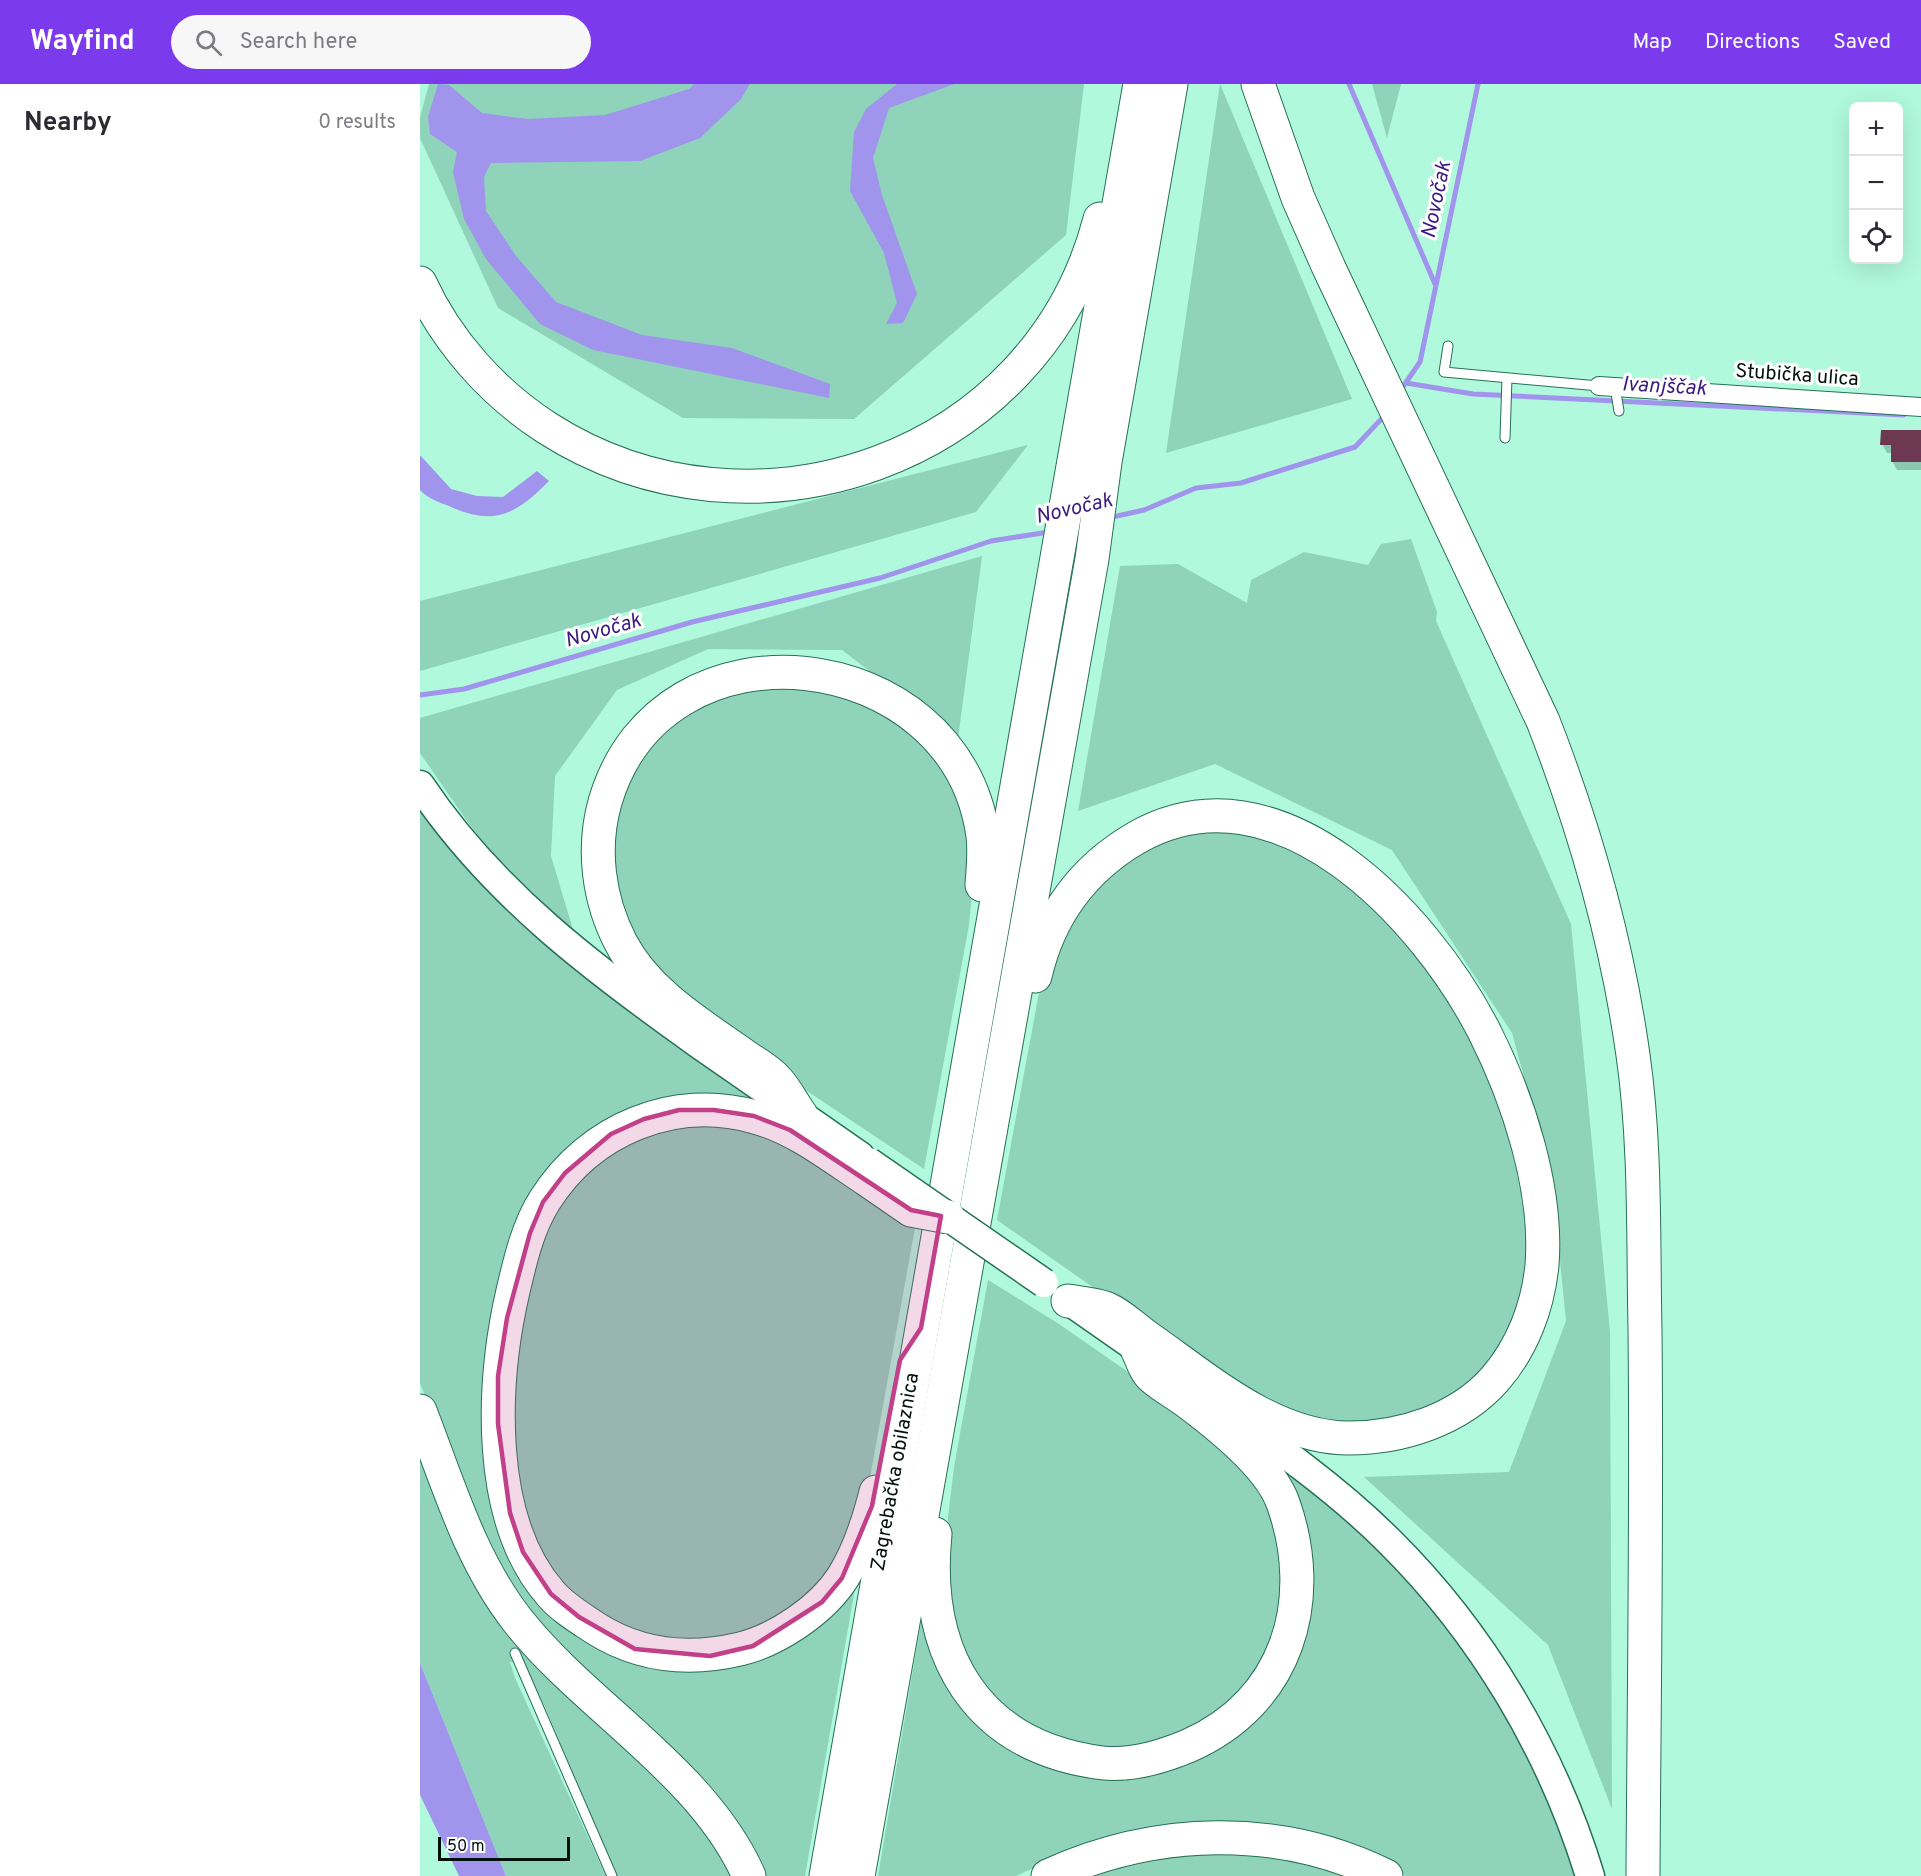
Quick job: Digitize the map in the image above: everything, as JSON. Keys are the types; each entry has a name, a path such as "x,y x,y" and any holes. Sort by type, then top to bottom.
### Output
{"highway":[{"path":"420,283 457,345 489,383 535,420 570,442 616,464 665,479 723,487 767,487 819,481 867,467 910,449 948,428 990,397 1024,363 1056,320 1079,277 1095,236 1105,197 1124,84"},
{"name":"Zagrebačka obilaznica","path":"826,1876 1140,84"},
{"name":"Zagrebačka obilaznica","path":"858,1876 1092,559 1106,462 1171,84"},
{"path":"1258,84 1298,198 1371,357 1515,658 1572,796 1617,967 1633,1054 1639,1111 1642,1188 1645,1377 1643,1876"},
{"path":"801,1115 777,1079 667,1000 638,969 621,943 607,911 598,870 598,826 609,788 631,747 662,714 683,697 715,683 779,670 821,675 871,690 926,725 948,749 969,784 983,837 982,885 960,1014 966,1069"},
{"path":"983,1167 1006,1127 1036,969 1050,929 1068,897 1088,872 1117,850 1148,832 1183,821 1240,818 1275,825 1304,838 1335,856 1380,891 1417,931 1462,993 1483,1029 1516,1105 1539,1200 1542,1242 1542,1266 1530,1320 1504,1369 1485,1390 1441,1420 1382,1436 1346,1438 1300,1430 1234,1397 1106,1308 1056,1292"},
{"path":"921,1328 900,1360 875,1495 842,1578 822,1602 785,1629 753,1646 710,1656 669,1655 635,1649 579,1617 551,1594 523,1552 510,1513 498,1424 498,1376 507,1318 530,1233 543,1202 565,1173 585,1153 611,1134 644,1119 679,1110 714,1110 754,1116 790,1130 868,1170 911,1210 948,1217"},
{"path":"950,1353 960,1394 933,1555 933,1590 945,1646 966,1686 995,1720 1042,1749 1105,1763 1140,1760 1171,1753 1220,1729 1251,1704 1269,1681 1285,1652 1294,1623 1297,1565 1292,1535 1277,1492 1259,1466 1236,1442 1150,1376 1137,1349"},
{"path":"420,1411 471,1542 495,1589 549,1656 652,1753 710,1814 732,1844 749,1876"},
{"path":"1048,1876 1121,1848 1174,1839 1223,1836 1266,1840 1316,1851 1386,1876"}],"main road":[{"path":"420,785 478,860 515,899 555,935 630,995 801,1115 868,1170"},
{"path":"948,1217 1270,1442 1338,1496 1388,1540 1431,1587 1480,1649 1513,1701 1542,1755 1564,1804 1590,1876"}],"street":[{"name":"Stubička ulica","path":"1610,387 1921,407"}],"lane":[{"path":"1448,346 1444,372 1507,380 1610,387 1619,411"},
{"path":"1505,438 1507,380"},
{"path":"515,1653 612,1876"}],"highlighted area":[{"path":"679,1110 714,1110 754,1116 790,1130 911,1210 941,1216 921,1328 900,1360 872,1506 842,1578 822,1602 753,1646 710,1656 635,1649 579,1617 551,1594 523,1552 510,1513 498,1424 498,1376 507,1318 530,1233 543,1202 565,1173 611,1134 644,1119"}],"green space":[{"path":"429,84 1084,84 1066,235 854,419 683,418 498,308 420,138 420,117"},
{"path":"1220,84 1352,399 1166,453"},
{"path":"1372,84 1401,84 1387,138"},
{"path":"1028,445 976,512 420,671 420,601"},
{"path":"1411,539 1437,612 1436,621 1571,924 1610,1332 1612,1809 1548,1645 1364,1477 1509,1472 1566,1321 1552,1180 1512,1033 1392,850 1215,764 1078,811 1120,566 1178,564 1247,603 1251,580 1304,552 1368,565 1381,544"},
{"path":"982,556 958,739 842,650 708,649 617,690 555,776 551,856 577,943 529,899 469,824 420,753 420,718"},
{"path":"779,684 864,701 921,739 965,802 974,871 969,925 924,1169 771,1067 659,977 618,910 609,830 636,761 698,704"},
{"path":"420,807 759,1106 568,1153 494,1325 529,1587 708,1667 856,1583 805,1876 762,1876 521,1607 476,1528 420,1383"},
{"path":"1229,829 1277,839 1325,865 1369,902 1428,967 1477,1042 1528,1190 1525,1295 1508,1339 1478,1378 1446,1403 1409,1418 1324,1425 1235,1387 997,1220 1043,971 1059,935 1106,872 1180,833"},
{"path":"700,1119 785,1139 844,1175 915,1228 866,1500 845,1549 817,1592 776,1623 717,1643 640,1640 574,1599 528,1532 515,1492 509,1406 531,1264 563,1194 618,1143"},
{"path":"988,1280 1059,1324 1213,1431 1272,1505 1288,1581 1273,1650 1216,1720 1118,1753 1048,1740 994,1704 960,1652 943,1560 954,1467"},
{"path":"420,1445 441,1502 642,1761 704,1827 733,1876 615,1876 545,1707 522,1660 510,1662 515,1678 606,1876 506,1876 420,1663"},
{"path":"1279,1467 1343,1516 1390,1561 1458,1642 1487,1685 1537,1777 1577,1876 1406,1876 1344,1850 1070,1851 1016,1876 878,1876 924,1605 1027,1751 1185,1761 1304,1630"},
{"path":"1221,1845 1365,1876 1070,1876"}],"shaded area":[{"path":"438,84 449,85 482,113 528,119 605,115 689,89 694,84 750,84 741,99 700,138 640,161 491,163 484,177 486,211 516,256 556,302 642,335 732,348 830,384 829,398 593,350 540,324 486,259 464,219 453,172 457,152 430,134 428,117"},
{"path":"897,84 954,84 889,108 873,158 882,195 917,294 903,323 886,324 897,303 884,253 850,191 854,132 866,109"},
{"path":"420,455 451,489 477,496 503,497 537,471 549,481 515,509 504,514 479,516 437,501 420,490"},
{"path":"420,1663 506,1876 459,1876 420,1795"}],"building":[{"path":"1881,430 1921,430 1921,462 1891,462 1891,445 1880,445"}],"waterway":[{"path":"1349,84 1435,284"},
{"name":"Novočak","path":"1400,391 1420,362 1478,84"},
{"name":"Ivanjščak","path":"1406,383 1473,394 1904,415"},
{"name":"Novočak","path":"1108,518 1144,510 1196,488 1241,483 1355,447 1386,414"},
{"name":"Novočak","path":"420,695 464,689 692,622 880,578 991,541 1049,532"}]}
